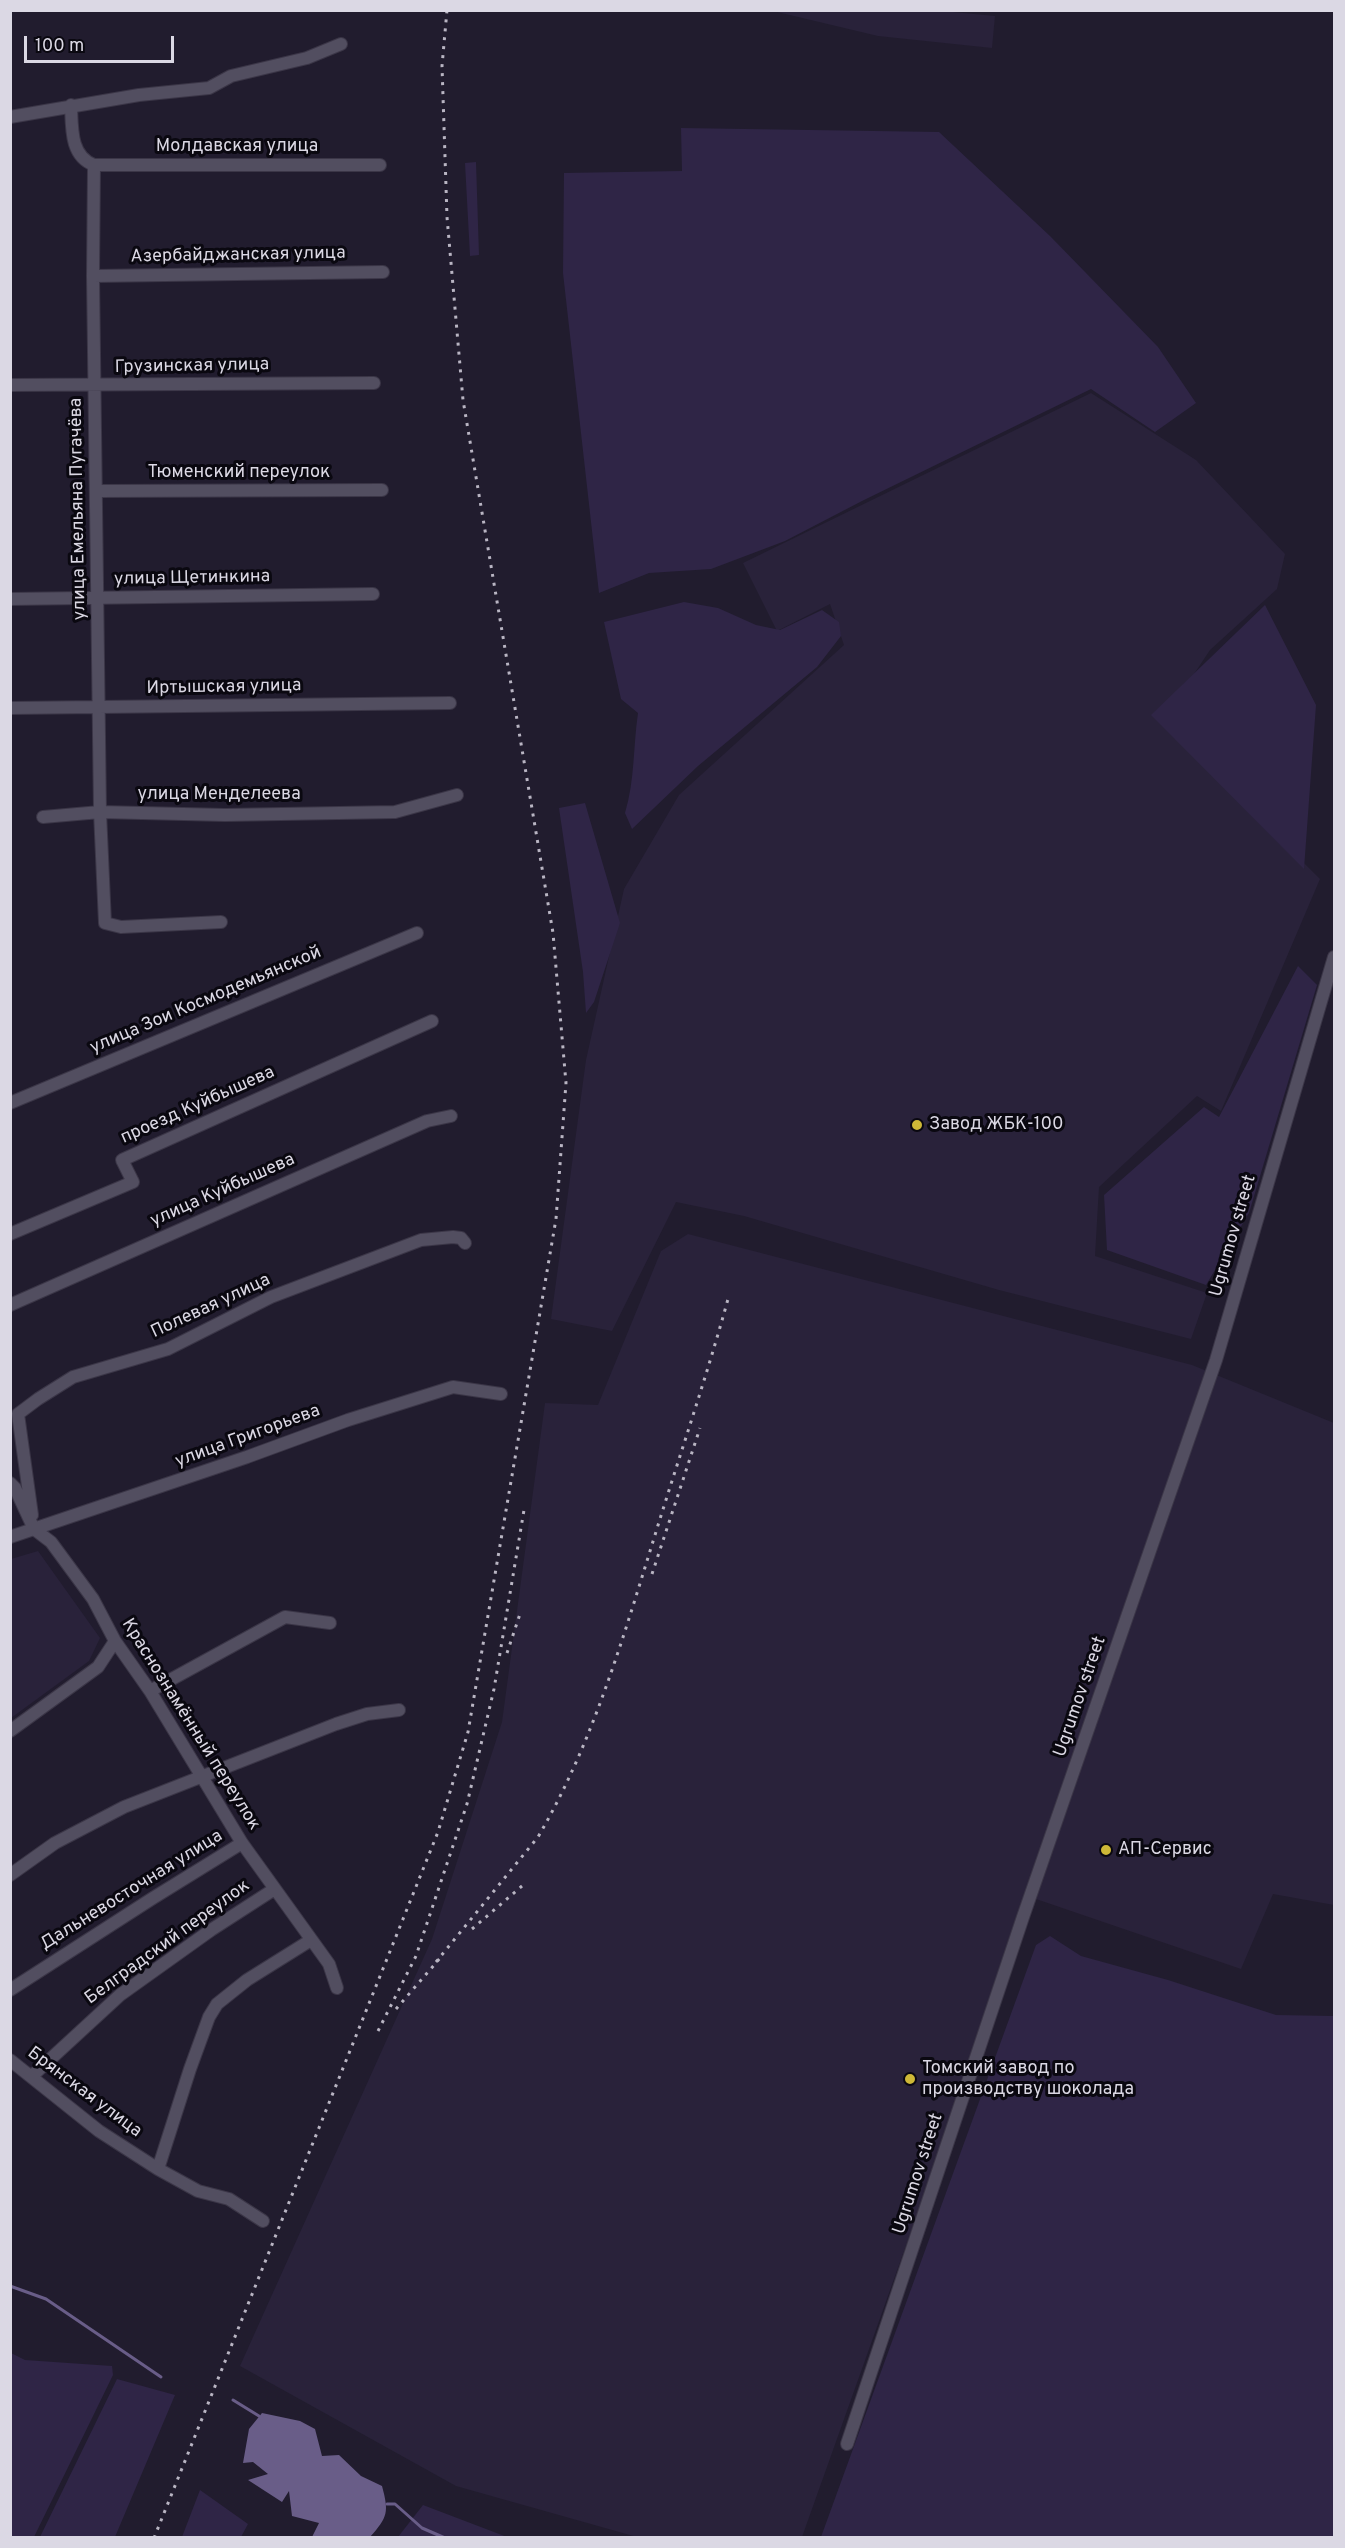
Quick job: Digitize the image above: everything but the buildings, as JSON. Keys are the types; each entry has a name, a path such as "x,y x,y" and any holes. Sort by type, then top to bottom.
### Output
{"street":[{"path":"10,117 139,95 209,88 231,76 307,58 341,44"},
{"path":"71,105 77,153 83,161 94,165"},
{"name":"Молдавская улица","path":"94,165 380,165"},
{"name":"улица Емельяна Пугачёва","path":"94,165 93,276 100,812 105,923 121,927 221,922"},
{"name":"Азербайджанская улица","path":"93,276 383,272"},
{"name":"Грузинская улица","path":"10,385 374,383"},
{"name":"Тюменский переулок","path":"97,491 382,490"},
{"name":"улица Щетинкина","path":"10,599 373,594"},
{"name":"Иртышская улица","path":"10,708 444,702"},
{"name":"улица Менделеева","path":"43,817 100,812 225,815 395,812 457,795"},
{"name":"улица Зои Космодемьянской","path":"10,1103 417,933"},
{"name":"Ugrumov street","path":"848,2444 1024,1915 1216,1360 1335,957"},
{"name":"проезд Куйбышева","path":"10,1234 133,1182 122,1160 432,1021"},
{"name":"улица Куйбышева","path":"10,1305 427,1121 452,1116"},
{"name":"Полевая улица","path":"34,1529 18,1414 38,1399 73,1377 168,1349 272,1297 421,1240 453,1237 461,1238 465,1244"},
{"name":"улица Григорьева","path":"10,1537 247,1457 348,1420 453,1387 501,1394"},
{"name":"Краснознамённый переулок","path":"10,1483 15,1488 34,1529 51,1542 93,1599 115,1641 150,1691 242,1844 273,1890 329,1964 337,1988"},
{"path":"150,1691 285,1617 293,1616 330,1623"},
{"path":"10,1731 98,1667 115,1641"},
{"path":"10,1875 55,1843 124,1807 336,1724 367,1714 399,1710"},
{"name":"Дальневосточная улица","path":"10,1990 242,1844"},
{"name":"Белградский переулок","path":"32,2076 120,1995 211,1930 273,1890"},
{"path":"158,2169 209,2017 217,2004 256,1974 311,1940"},
{"name":"Брянская улица","path":"10,2060 99,2131 158,2169 198,2191 229,2199 263,2221"}],"shaded area":[{"path":"932,10 995,16 992,48 878,36 773,11"},
{"path":"681,128 939,132 1050,236 1158,347 1196,403 1155,432 1091,389 785,541 711,569 649,573 599,593 563,273 564,173 682,171"},
{"path":"476,162 479,255 470,256 465,163"},
{"path":"1091,393 1196,460 1285,554 1277,589 1210,650 1162,722 1320,879 1221,1111 1197,1096 1099,1187 1095,1256 1207,1293 1191,1339 999,1290 744,1216 676,1202 612,1331 551,1319 586,1060 624,889 679,795 844,645 830,604 777,631 743,563"},
{"path":"684,602 718,608 756,625 780,630 822,610 839,622 841,636 817,667 698,766 632,829 625,813 632,776 638,713 621,699 604,622"},
{"path":"1265,605 1316,705 1304,869 1151,715"},
{"path":"585,803 620,923 594,1002 586,1013 583,972 559,808"},
{"path":"1298,966 1317,985 1249,1213 1206,1285 1107,1250 1104,1195 1204,1107 1219,1117"},
{"path":"688,1234 1192,1365 1334,1423 1334,1905 1273,1894 1241,1969 1036,1899 1023,1917 802,2537 637,2537 456,2486 240,2366 432,1939 502,1722 545,1403 598,1405 661,1251"},
{"path":"38,1551 100,1638 89,1661 11,1718 11,1559"},
{"path":"1050,1936 1081,1956 1168,1980 1276,2015 1334,2016 1334,2537 821,2537 1036,1945"},
{"path":"11,2353 25,2360 112,2366 113,2375 34,2537 11,2537"},
{"path":"117,2379 175,2395 115,2537 40,2537"},
{"path":"262,2413 300,2421 315,2429 322,2456 339,2455 361,2476 382,2486 386,2502 384,2519 370,2537 312,2537 319,2523 292,2516 289,2491 282,2502 248,2480 268,2474 253,2462 243,2463 249,2429"},
{"path":"200,2490 248,2524 241,2537 182,2537"},
{"path":"423,2505 507,2537 398,2537"}],"waterway":[{"path":"10,2286 46,2299 161,2377"},
{"path":"233,2400 259,2416"},
{"path":"387,2504 395,2504 422,2528 445,2538"}],"railway":[{"path":"154,2538 438,1832 468,1732 556,1219 566,1083 553,933 463,400 447,217 442,66 447,10"},
{"path":"436,1962 538,1837 575,1765 618,1651 728,1299"},
{"path":"652,1574 700,1428"},
{"path":"378,2031 416,1956 467,1804 494,1689 524,1510"},
{"path":"507,1653 521,1611"},
{"path":"472,1929 522,1886"},
{"path":"396,2009 441,1957"}],"place":[{"name":"Завод ЖБК-100","path":"917,1125"},
{"name":"АП-Сервис","path":"1106,1850"},
{"name":"Томский завод по производству шоколада","path":"910,2079"}]}
